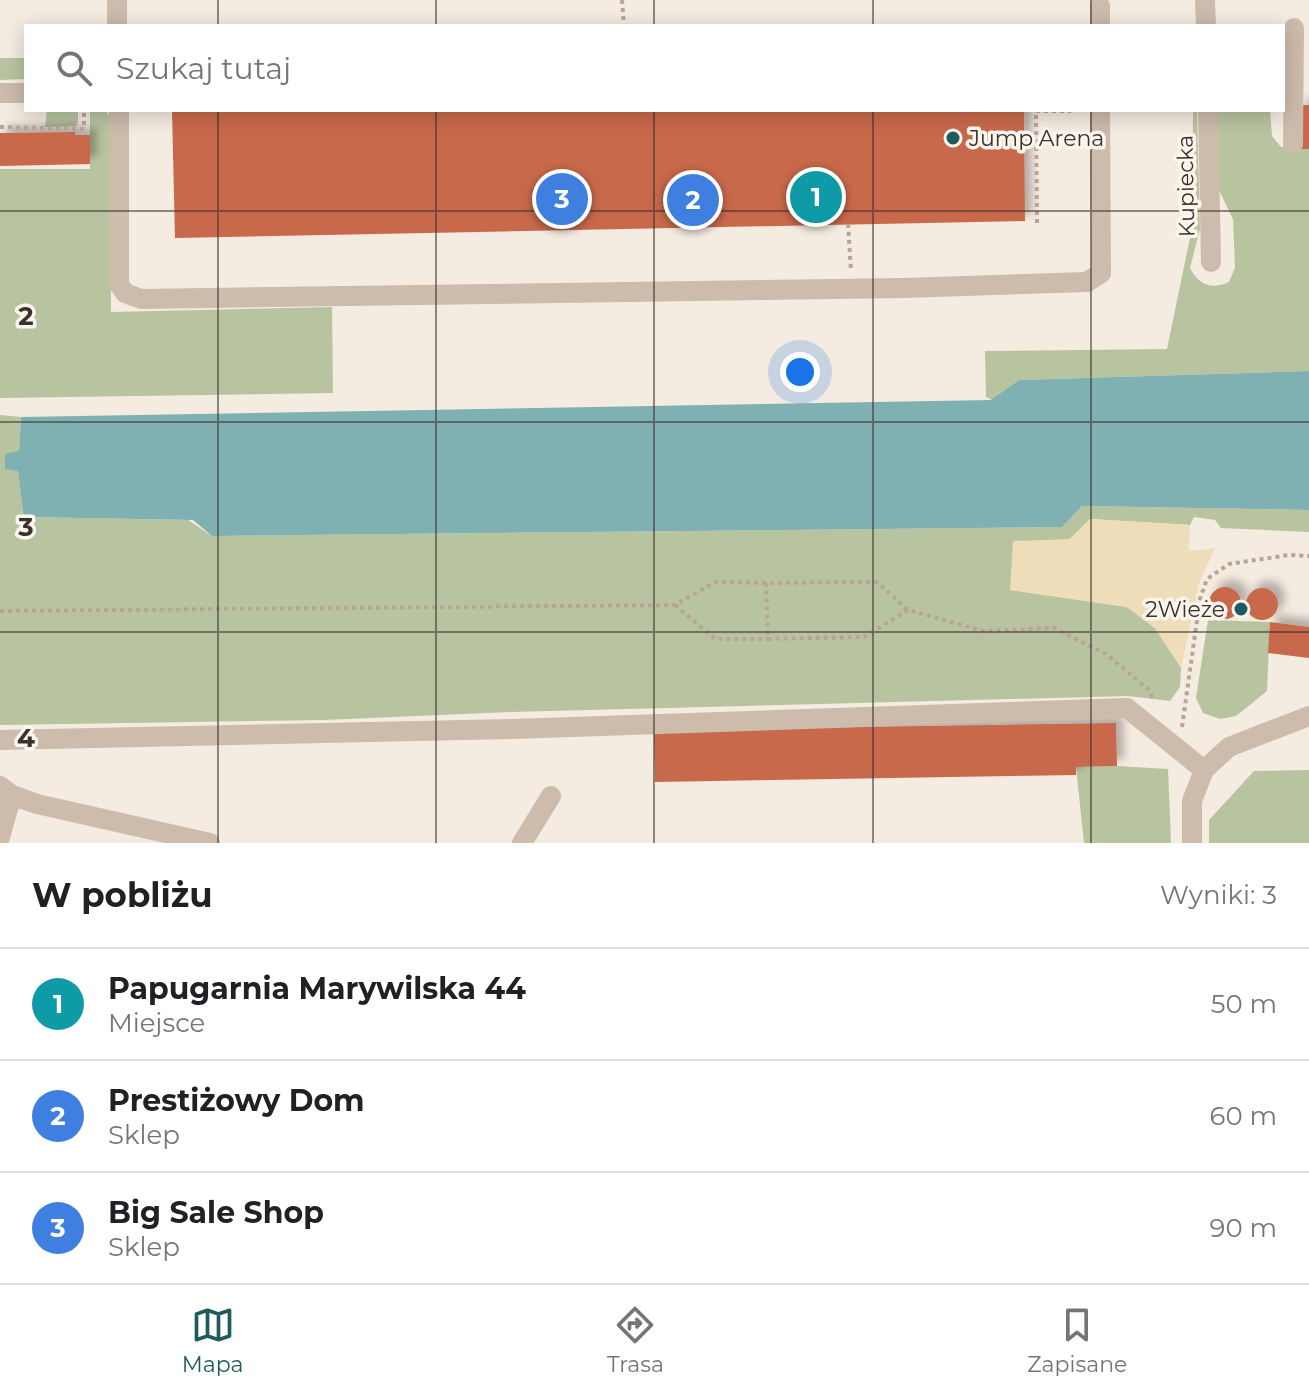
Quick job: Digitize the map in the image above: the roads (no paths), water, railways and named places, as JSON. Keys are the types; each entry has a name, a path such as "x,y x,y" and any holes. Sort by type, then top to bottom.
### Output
{"street":[{"path":"117,0 117,24"},
{"path":"1205,0 1206,24"},
{"path":"1293,144 1295,28"},
{"path":"0,93 24,93"},
{"path":"119,112 119,284 125,293 141,299 853,289 1087,282 1101,273 1100,112"},
{"name":"Kupiecka","path":"1208,112 1211,262"},
{"path":"0,740 512,729 1127,708 1204,770"},
{"path":"1192,843 1192,801 1204,770 1229,747 1309,716"},
{"path":"0,837 6,790 37,804 210,843"},
{"path":"522,843 551,796"}],"water":[{"path":"1309,371 1309,510 1082,506 1062,527 212,536 193,520 24,517 18,471 5,469 5,454 19,451 21,417 991,400 1019,380"}],"place":[{"name":"Jump Arena","path":"953,138"},
{"name":"Papugarnia Marywilska 44","path":"816,197"},
{"name":"Big Sale Shop","path":"562,199"},
{"name":"Prestiżowy Dom","path":"693,200"},
{"name":"2Wieże","path":"1241,609"}]}
